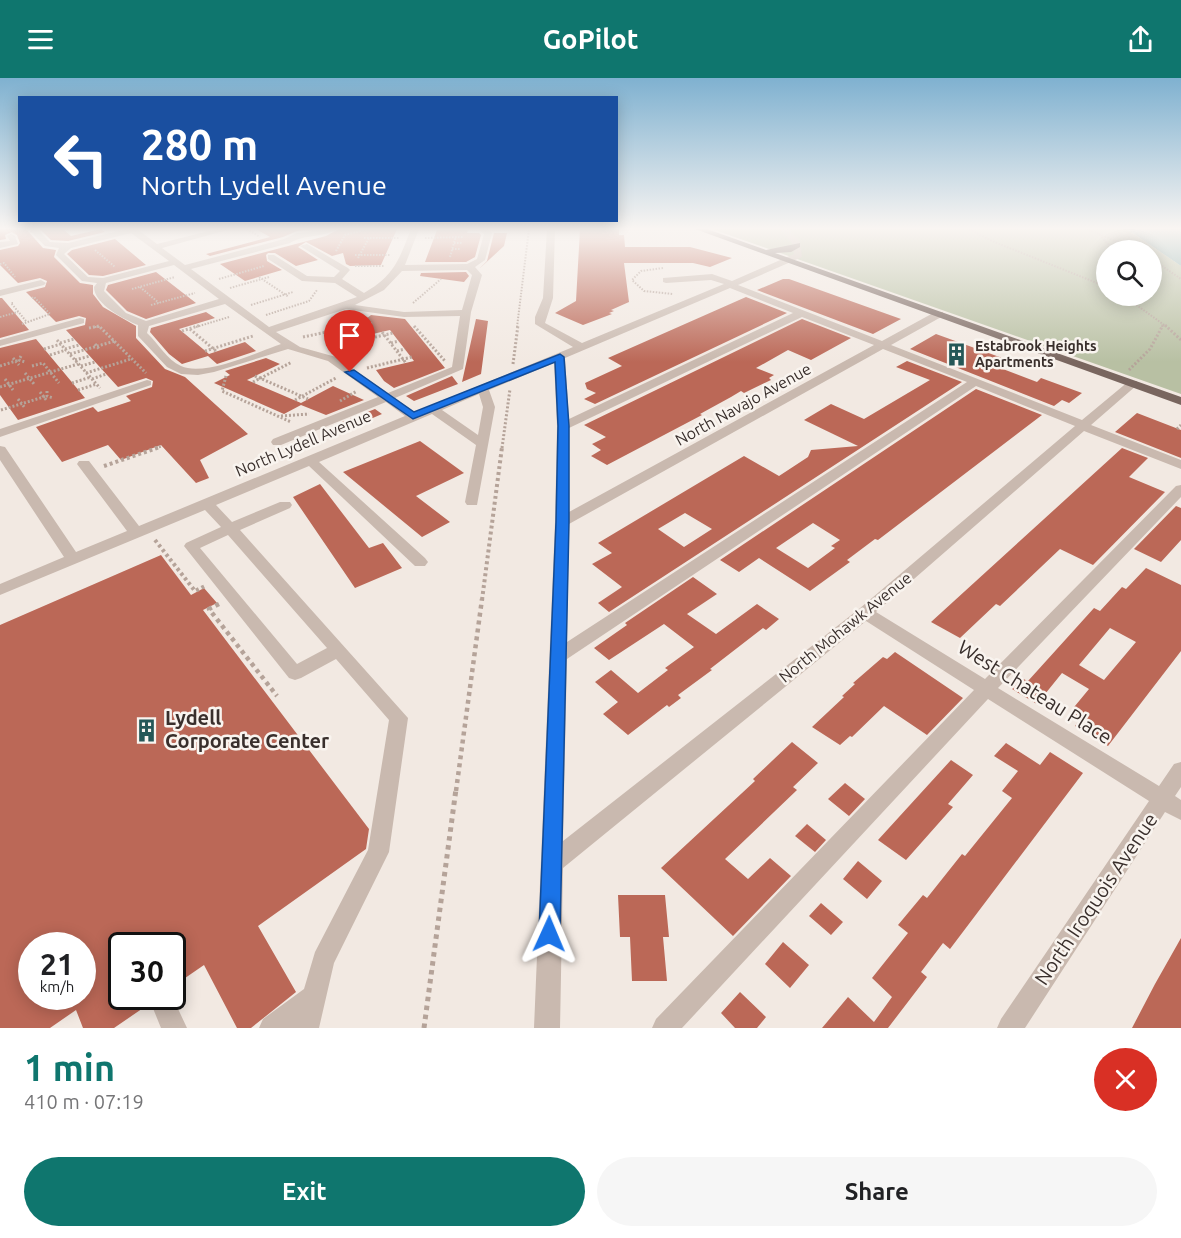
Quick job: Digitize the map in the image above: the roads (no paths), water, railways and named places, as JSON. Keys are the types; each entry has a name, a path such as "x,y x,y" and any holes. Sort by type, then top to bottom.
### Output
{"main road":[{"path":"822,273 1131,377 1181,400"}],"street":[{"path":"79,273 85,279 103,281 140,273"},
{"path":"192,273 268,331 294,341"},
{"path":"298,273 310,281 337,280 363,297"},
{"path":"337,280 342,273"},
{"path":"268,331 363,297 391,279 392,273"},
{"path":"277,442 457,369 466,312 476,273"},
{"path":"549,273 548,298 540,317 540,324 582,347"},
{"name":"North Lydell Avenue","path":"0,590 758,273"},
{"path":"666,280 712,277 732,284 1181,465"},
{"path":"103,281 99,286 99,292 123,315 145,324 227,300"},
{"path":"0,293 41,283"},
{"path":"343,305 398,316 466,312"},
{"path":"563,426 801,312"},
{"name":"North Navajo Avenue","path":"562,522 939,314"},
{"path":"145,324 142,327 142,334 176,368 187,372 220,367 294,341"},
{"path":"0,343 84,325"},
{"path":"294,341 296,349 332,359 413,416"},
{"path":"548,1028 562,522 563,426 560,357"},
{"name":"North Mohawk Avenue","path":"551,864 865,613 1083,426 1131,377"},
{"path":"0,433 143,381"},
{"path":"558,656 975,382"},
{"path":"472,502 489,407 482,388"},
{"path":"432,408 483,444"},
{"path":"0,450 74,560"},
{"path":"310,460 420,562"},
{"path":"87,467 137,534"},
{"path":"665,1028 987,688 1181,489"},
{"path":"208,504 399,718 378,852 323,960 306,1028"},
{"path":"285,504 191,546 295,673 338,650"},
{"name":"West Chateau Place","path":"865,613 1172,805"},
{"name":"North Iroquois Avenue","path":"1010,1028 1172,805 1181,770"},
{"path":"272,1028 314,996"},
{"path":"166,1010 174,1028"}],"place":[{"name":"Estabrook Heights Apartments","path":"957,354"},
{"name":"Lydell Corporate Center","path":"147,730"}]}
